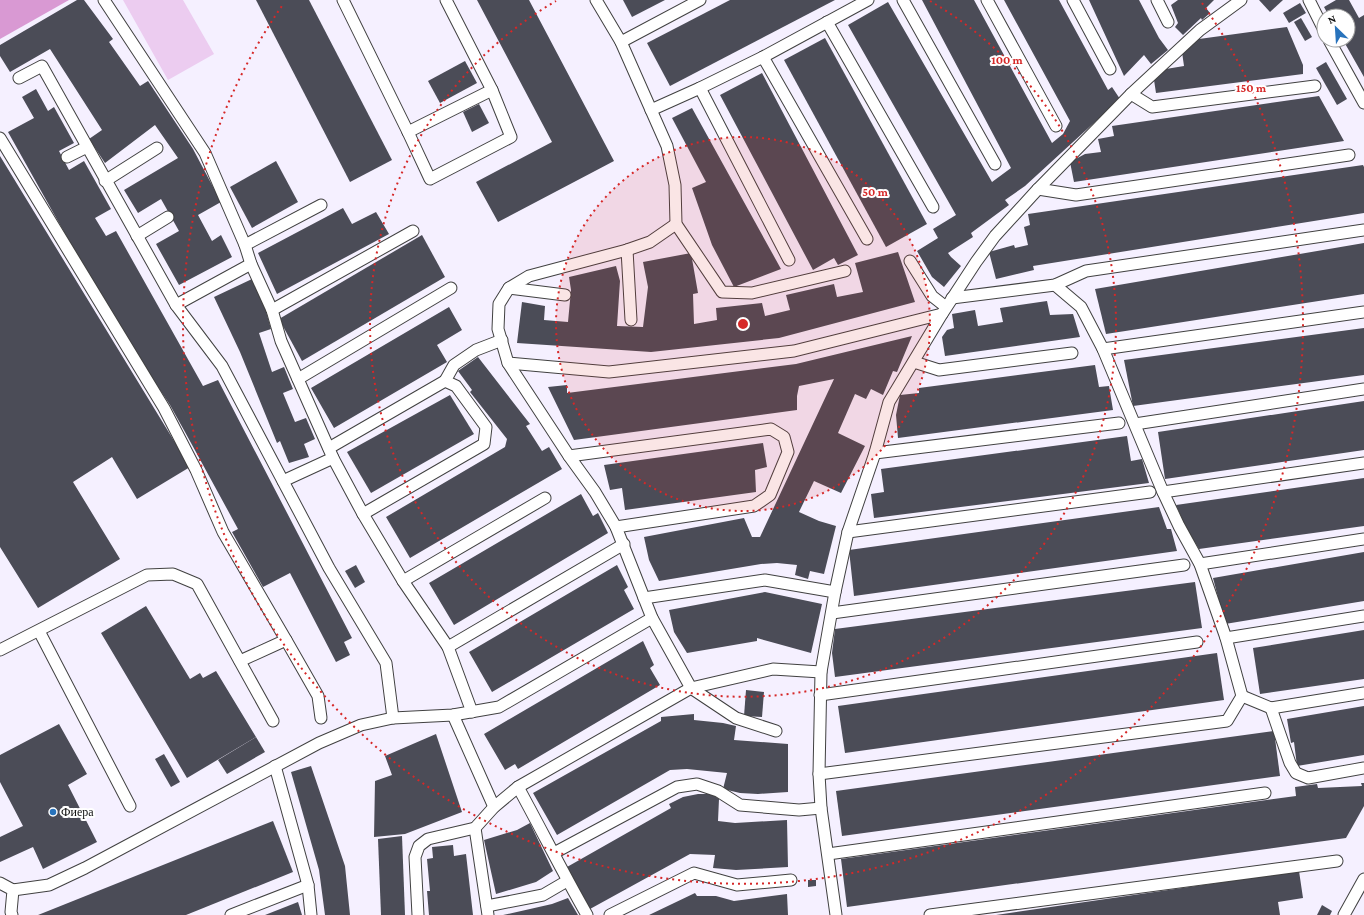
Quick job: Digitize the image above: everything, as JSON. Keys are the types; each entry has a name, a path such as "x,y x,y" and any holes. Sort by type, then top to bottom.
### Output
{"lane":[{"path":"104,0 204,153 272,310 281,341 331,453 363,514 403,581 448,647 472,712"},
{"path":"343,0 430,179 511,137 492,90 446,0"},
{"path":"596,0 621,42 668,146 675,185 676,224 722,292 752,294 845,271"},
{"path":"621,42 700,0"},
{"path":"651,110 763,57 868,0"},
{"path":"903,0 995,164"},
{"path":"987,0 1056,126"},
{"path":"1074,0 1110,69"},
{"path":"1157,0 1168,22"},
{"path":"836,915 819,774 820,694 822,672 835,592 848,532 875,453 890,402 947,306 995,236 1038,189 1131,94 1200,30 1241,0"},
{"path":"1309,0 1316,14"},
{"path":"827,22 933,207"},
{"path":"1333,48 1364,103"},
{"path":"763,57 867,239"},
{"path":"19,78 42,66 176,305 222,366 330,568 386,663 393,718"},
{"path":"1131,94 1152,107 1315,86"},
{"path":"700,88 789,260"},
{"path":"408,132 492,90"},
{"path":"0,138 164,408 196,470 223,532 318,696 322,718"},
{"path":"67,157 87,147"},
{"path":"105,180 157,148"},
{"path":"1038,189 1076,195 1349,155"},
{"path":"245,246 321,205"},
{"path":"137,236 168,217"},
{"path":"676,224 650,242 627,250 528,276 509,288 499,304 498,329 508,363 569,456 595,492 616,527 652,618 691,688 736,718 776,731"},
{"path":"508,363 609,372 794,351 947,306 1054,285 1086,271 1364,230"},
{"path":"272,310 413,231"},
{"path":"627,250 631,320"},
{"path":"910,261 932,296 947,306"},
{"path":"176,305 251,264"},
{"path":"819,774 1227,722 1242,696 1226,638 1200,564 1179,526 1163,492 1103,349 1081,307 1054,285"},
{"path":"298,379 451,288"},
{"path":"509,288 565,295"},
{"path":"1103,349 1364,312"},
{"path":"283,482 445,381 454,365 476,350 502,340"},
{"path":"914,362 939,370 1072,353"},
{"path":"363,514 484,444 486,427 456,386 445,381"},
{"path":"1135,424 1364,389"},
{"path":"875,453 1119,423"},
{"path":"569,456 771,429 784,437 788,452 770,495 754,506 616,527"},
{"path":"1163,492 1364,463"},
{"path":"848,532 1150,492"},
{"path":"403,581 545,498"},
{"path":"1200,564 1364,538"},
{"path":"448,647 624,544"},
{"path":"832,613 1184,565"},
{"path":"0,650 147,576 173,574 197,584 273,720"},
{"path":"644,598 765,580 835,592"},
{"path":"1226,638 1364,616"},
{"path":"0,883 13,890 49,885 79,871 319,743 361,725 393,718 453,715 499,707 652,618"},
{"path":"39,631 130,806"},
{"path":"240,661 286,640"},
{"path":"820,694 1197,642"},
{"path":"418,915 415,857 418,846 428,839 474,828 494,807 518,787 691,688 773,669 822,672"},
{"path":"1242,696 1271,708 1364,693"},
{"path":"1271,708 1290,763 1296,773 1308,778 1364,768"},
{"path":"453,715 494,807"},
{"path":"275,766 308,885 312,915"},
{"path":"554,853 677,787 697,784 718,790 740,805 798,810 822,808"},
{"path":"518,787 554,853 567,881 587,915"},
{"path":"828,854 1265,793"},
{"path":"474,828 488,911 543,895 567,881"},
{"path":"930,915 1337,861"},
{"path":"610,915 694,873 737,885 791,880"},
{"path":"1344,915 1364,879"},
{"path":"231,915 308,885"},
{"path":"12,915 13,890"}],"shaded area":[{"path":"0,0 69,0 0,39"},
{"path":"123,0 183,0 214,54 168,80"}],"building":[{"path":"77,0 84,0 113,39 109,42 140,86 148,81 193,149 221,202 198,215 212,241 221,235 232,257 179,285 156,244 179,231 161,199 138,213 124,190 178,158 155,125 105,163 89,139 102,130 50,49 10,72 0,56 0,45"},
{"path":"256,0 309,0 392,160 350,182"},
{"path":"477,0 529,0 614,161 498,222 476,182 552,142"},
{"path":"623,0 665,0 632,17"},
{"path":"730,0 835,0 670,86 647,43"},
{"path":"922,0 974,0 1052,143 1063,134 1070,121 1004,0 1059,0 1108,90 1112,87 1120,99 1025,186 1005,200 1009,205 971,233 973,237 948,253 961,266 944,287 932,277 917,251 938,238 933,229 956,215 848,25 888,2 992,182 1011,168"},
{"path":"1089,0 1139,0 1159,38 1168,50 1151,64 1144,55 1124,76"},
{"path":"1178,0 1214,0 1206,8 1210,13 1202,20 1201,18 1183,35 1175,27 1178,23 1171,5"},
{"path":"1259,0 1283,0 1270,12"},
{"path":"1336,0 1349,0 1353,8 1325,8"},
{"path":"1300,3 1306,13 1289,23 1283,13"},
{"path":"1356,13 1359,18 1364,15 1364,77 1348,48 1356,48"},
{"path":"1301,18 1312,37 1305,41 1294,22"},
{"path":"1287,27 1303,65 1303,74 1156,93 1154,80 1166,69 1184,66 1182,52 1199,39"},
{"path":"825,38 927,224 886,247 784,60"},
{"path":"465,61 477,83 440,103 428,81"},
{"path":"1326,62 1347,99 1337,105 1316,68"},
{"path":"762,73 858,255 838,265 834,258 813,270 720,95"},
{"path":"36,89 48,111 54,107 74,143 59,151 69,170 84,161 111,209 95,218 106,236 116,231 203,386 218,380 352,638 344,642 350,655 336,662 290,573 263,587 232,532 238,529 170,405 105,305 8,132 34,118 22,97"},
{"path":"1319,96 1344,141 1074,182 1070,162 1085,154 1101,152 1098,139 1114,136 1112,126"},
{"path":"479,104 489,123 472,132 463,112"},
{"path":"692,108 781,269 734,287 712,245 692,188 706,182 672,118"},
{"path":"0,156 190,467 137,499 112,457 73,482 120,559 38,608 0,547"},
{"path":"276,161 298,202 252,228 230,187"},
{"path":"1363,165 1364,213 1033,266 1034,270 996,279 989,252 1014,245 1015,248 1028,245 1024,227 1030,225 1028,214"},
{"path":"343,208 352,224 376,212 389,234 277,294 258,253"},
{"path":"422,235 445,277 302,361 279,319"},
{"path":"1364,243 1364,294 1106,334 1095,289"},
{"path":"898,252 915,302 779,338 651,352 517,343 522,302 545,306 544,320 568,322 571,290 569,277 616,266 620,281 617,326 643,327 648,287 643,262 691,253 698,293 693,294 694,324 717,320 716,308 762,303 765,316 790,310 786,295 834,284 837,297 863,292 855,263"},
{"path":"252,279 264,304 271,329 259,333 272,372 284,367 293,389 283,393 295,422 306,418 315,439 304,444 309,457 289,463 280,441 277,443 240,352 214,297"},
{"path":"1047,301 1050,315 1073,314 1080,337 945,356 942,337 947,330 954,328 952,314 975,310 978,326 1003,322 1000,308"},
{"path":"449,307 462,330 437,345 447,362 334,428 311,388"},
{"path":"1364,328 1364,375 1133,406 1124,360"},
{"path":"912,336 897,372 893,371 883,395 871,389 866,399 855,394 838,433 865,446 841,493 814,481 799,512 819,521 836,526 824,574 810,571 808,579 795,575 797,565 777,563 761,564 659,581 649,560 644,537 744,518 752,537 760,537 834,379 799,386 797,410 574,440 548,387 567,385 567,393 796,364"},
{"path":"478,357 530,424 526,426 542,451 549,447 562,469 410,558 386,517 505,447 507,439 470,392 472,390 458,371"},
{"path":"1095,365 1099,387 1109,386 1113,410 898,438 896,415 900,395 919,393 919,388"},
{"path":"450,395 474,434 371,493 347,452"},
{"path":"1364,401 1364,450 1165,479 1158,432"},
{"path":"1127,436 1131,461 1142,459 1149,483 874,518 871,494 884,492 881,469"},
{"path":"763,443 767,467 755,470 756,492 625,510 622,488 610,490 604,465"},
{"path":"1364,478 1364,526 1199,549 1186,528 1176,505"},
{"path":"581,494 593,516 598,513 608,533 454,625 429,583"},
{"path":"1159,507 1167,529 1171,529 1177,551 854,596 849,550"},
{"path":"1364,552 1364,601 1225,624 1213,578"},
{"path":"356,565 365,582 355,588 345,571"},
{"path":"617,565 628,587 624,590 634,609 492,692 469,652"},
{"path":"1195,582 1202,628 835,677 832,653 835,629"},
{"path":"765,592 822,604 811,653 757,638 757,641 687,653 674,632 669,610"},
{"path":"146,606 190,679 200,673 203,678 216,671 256,737 187,778 101,633"},
{"path":"1364,630 1364,679 1260,694 1253,648"},
{"path":"643,641 654,665 650,668 660,685 518,769 515,764 505,770 484,734"},
{"path":"1217,653 1224,700 845,753 838,706"},
{"path":"746,690 764,692 762,717 744,716"},
{"path":"1364,706 1364,755 1297,766 1294,742 1291,743 1287,719"},
{"path":"694,714 694,720 736,726 734,740 788,744 788,792 758,794 740,793 723,789 727,773 687,769 670,770 557,835 533,793 661,721 661,717"},
{"path":"59,724 87,774 68,785 97,842 43,869 33,847 0,862 0,837 23,826 0,782 0,755"},
{"path":"1274,731 1280,776 842,836 836,791"},
{"path":"436,734 462,812 405,834 374,837 375,781 392,775 385,756"},
{"path":"256,737 265,752 227,774 218,760"},
{"path":"164,754 180,782 171,787 155,759"},
{"path":"311,766 345,866 350,915 325,915 319,870 291,772"},
{"path":"1361,783 1364,783 1364,806 1346,838 847,907 841,859 1296,796 1295,787 1317,784 1318,788 1362,786"},
{"path":"698,794 712,794 719,799 718,821 735,823 787,820 788,867 736,870 713,868 715,855 690,854 590,909 567,867 671,808 669,804 683,797"},
{"path":"273,821 293,872 186,915 38,915"},
{"path":"530,823 553,871 536,882 496,894 484,840 517,830"},
{"path":"402,836 405,915 381,915 378,839"},
{"path":"453,845 454,856 466,854 473,915 429,915 427,891 430,891 427,859 433,858 432,847"},
{"path":"1299,871 1303,898 1278,902 1280,915 996,915"},
{"path":"808,880 816,880 816,886 808,887"},
{"path":"695,893 697,896 716,896 734,901 787,894 788,915 649,915"},
{"path":"568,898 578,915 503,915 552,904"},
{"path":"298,902 302,915 265,915"},
{"path":"1322,905 1332,911 1330,915 1317,915"}],"place":[{"name":"Фиера","path":"53,812"}]}
